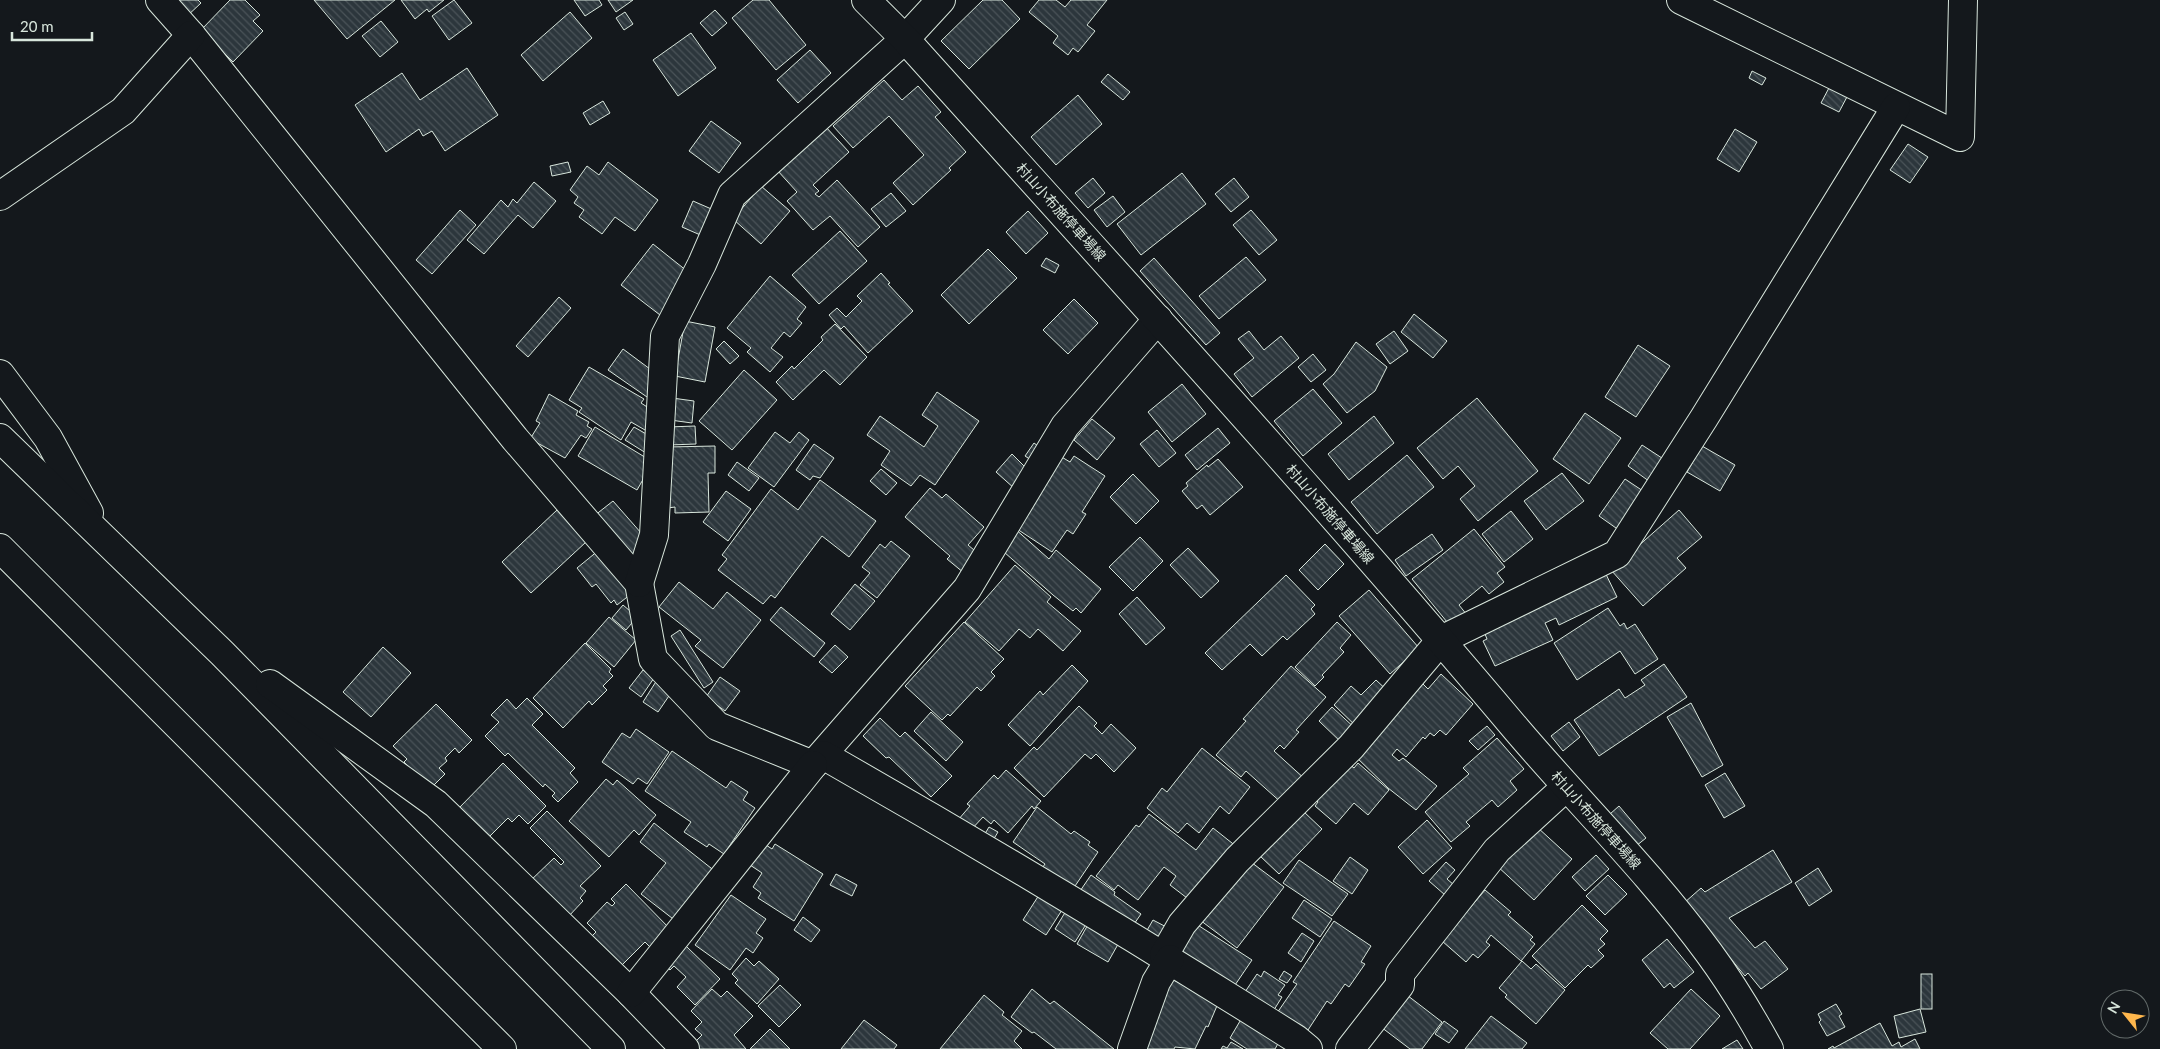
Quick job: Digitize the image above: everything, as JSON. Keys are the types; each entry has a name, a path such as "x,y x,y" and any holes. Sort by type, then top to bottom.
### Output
{"street":[{"path":"160,0 191,35 514,439 639,583"},
{"name":"村山小布施停車場線","path":"866,0 905,40 1158,319 1659,891 1709,953 1750,1014 1769,1049"},
{"path":"941,0 905,40 732,195 702,264 665,336 654,535 639,583 653,659 717,726 818,760 967,837 1167,957 1296,1039 1308,1049"},
{"path":"1681,0 1960,137 1963,0"},
{"path":"0,196 123,111 191,35"},
{"path":"1132,1049 1156,982 1182,924 1237,860 1350,747 1441,640 1617,554 1709,410 1896,107"},
{"path":"631,993 818,760 967,588 1065,426 1158,319"},
{"path":"0,374 48,438 102,539"},
{"path":"0,438 102,539 222,653 611,1049"},
{"path":"0,548 502,1049"},
{"path":"222,653 293,700 436,804 631,993 685,1049"},
{"path":"1350,1049 1400,985 1400,974 1497,850 1566,787"}],"building":[{"path":"169,0 198,0 201,3 185,18"},
{"path":"230,0 245,0 260,15 253,21 263,31 233,62 201,30"},
{"path":"314,0 395,0 347,39"},
{"path":"401,0 444,0 429,12 427,9 415,19"},
{"path":"454,0 472,23 449,40 432,16"},
{"path":"574,0 599,0 602,5 585,16"},
{"path":"608,0 633,0 616,12"},
{"path":"753,0 769,0 806,45 776,70 732,18"},
{"path":"983,0 1002,0 1020,19 969,69 941,41"},
{"path":"1039,0 1056,0 1065,7 1071,0 1107,0 1087,25 1095,31 1078,52 1073,48 1068,55 1053,43 1058,36 1029,12"},
{"path":"715,10 727,23 712,36 700,23"},
{"path":"570,12 592,38 543,81 521,55"},
{"path":"625,12 633,24 624,30 616,18"},
{"path":"381,21 398,42 380,57 362,36"},
{"path":"691,33 716,68 678,96 653,60"},
{"path":"810,50 831,73 798,103 777,80"},
{"path":"467,68 498,115 445,151 432,131 423,136 419,129 386,152 355,105 402,73 420,100"},
{"path":"1752,71 1766,78 1762,85 1749,78"},
{"path":"1108,74 1130,92 1123,100 1101,82"},
{"path":"884,80 902,100 918,86 941,112 935,117 966,152 949,168 951,170 913,205 893,183 924,155 889,116 853,148 833,126"},
{"path":"1830,86 1848,95 1839,112 1821,103"},
{"path":"1078,95 1102,124 1056,165 1031,137"},
{"path":"603,101 610,113 590,125 583,113"},
{"path":"711,121 741,143 719,173 689,151"},
{"path":"825,126 849,152 813,185 819,191 815,194 819,197 837,180 880,227 858,247 830,216 813,230 787,201 797,192 777,170"},
{"path":"1735,129 1757,142 1739,172 1717,159"},
{"path":"1908,144 1928,157 1910,183 1890,170"},
{"path":"568,162 571,172 552,176 550,166"},
{"path":"608,162 658,200 635,231 615,217 602,234 579,217 584,210 574,203 578,197 570,190 587,166 599,175"},
{"path":"1182,173 1206,204 1141,255 1117,224"},
{"path":"1093,178 1105,193 1088,208 1075,193"},
{"path":"1234,178 1249,197 1231,212 1215,194"},
{"path":"534,182 556,201 533,228 518,215 484,254 467,240 501,200 508,207 513,199 517,203"},
{"path":"761,186 790,211 761,244 733,219"},
{"path":"891,193 906,211 886,227 871,209"},
{"path":"1113,196 1125,212 1107,227 1094,210"},
{"path":"693,201 716,211 705,237 682,227"},
{"path":"460,210 476,225 432,274 416,260"},
{"path":"1251,210 1277,240 1259,255 1233,225"},
{"path":"1028,211 1048,233 1026,254 1006,232"},
{"path":"840,231 867,261 819,304 792,275"},
{"path":"653,244 692,275 660,315 621,285"},
{"path":"988,249 1017,278 969,324 941,295"},
{"path":"1246,257 1266,280 1219,319 1199,296"},
{"path":"1046,258 1059,265 1055,273 1041,266"},
{"path":"1154,258 1220,333 1206,345 1140,271"},
{"path":"881,273 890,283 888,284 913,311 868,353 844,326 841,329 829,315 837,308 846,317 862,301 857,296"},
{"path":"770,276 806,307 797,319 802,323 790,337 784,332 771,348 783,357 770,372 747,352 751,348 727,328"},
{"path":"559,297 571,308 528,357 516,346"},
{"path":"1074,299 1098,323 1068,354 1043,330"},
{"path":"1414,314 1447,341 1433,358 1401,332"},
{"path":"685,321 715,327 705,382 675,376"},
{"path":"835,324 867,357 840,385 824,370 793,400 776,382 792,366 794,369 823,340 821,337"},
{"path":"1249,331 1264,350 1281,336 1299,358 1252,397 1234,374 1254,358 1238,339"},
{"path":"1394,331 1408,351 1390,364 1376,344"},
{"path":"724,341 739,356 730,364 716,349"},
{"path":"1356,342 1387,367 1375,391 1347,413 1323,384 1334,374"},
{"path":"1638,345 1670,366 1636,417 1605,397"},
{"path":"623,349 654,372 658,381 647,397 608,370"},
{"path":"1313,354 1326,370 1311,382 1298,367"},
{"path":"589,367 644,399 641,403 655,412 645,430 631,422 621,440 579,412 582,408 569,400"},
{"path":"744,370 777,400 732,450 699,421"},
{"path":"1182,384 1206,414 1172,442 1148,412"},
{"path":"1313,389 1342,423 1303,456 1274,421"},
{"path":"937,392 979,421 935,485 920,475 911,486 881,465 890,451 867,435 880,416 924,447 938,426 922,415"},
{"path":"549,394 578,411 576,415 589,422 587,426 592,429 586,438 581,435 565,458 530,439 540,423 536,421"},
{"path":"672,398 694,401 692,423 670,420"},
{"path":"1477,398 1538,471 1478,521 1460,499 1475,486 1458,466 1443,479 1417,448"},
{"path":"1585,413 1621,438 1589,484 1553,459"},
{"path":"1374,416 1394,443 1349,480 1328,454"},
{"path":"1092,419 1115,438 1097,460 1074,440"},
{"path":"695,426 696,444 669,445 668,427"},
{"path":"595,427 653,462 637,490 578,456"},
{"path":"634,427 655,439 646,453 625,440"},
{"path":"1218,428 1230,443 1197,470 1185,455"},
{"path":"1157,430 1176,453 1159,467 1140,444"},
{"path":"775,432 790,443 799,432 809,440 774,487 748,468"},
{"path":"1034,443 1042,449 1034,462 1025,456"},
{"path":"814,444 834,458 820,478 813,476 810,480 796,470"},
{"path":"1642,445 1668,462 1653,484 1628,466"},
{"path":"715,446 715,473 708,473 709,512 675,513 675,507 668,508 668,447"},
{"path":"1702,446 1735,465 1720,491 1687,472"},
{"path":"1012,454 1030,472 1015,489 996,472"},
{"path":"1407,455 1434,487 1377,534 1351,502"},
{"path":"1060,456 1070,462 1074,456 1105,476 1082,512 1086,514 1073,534 1067,530 1052,552 1017,529"},
{"path":"1218,459 1243,487 1210,515 1202,505 1197,509 1182,491 1188,486 1186,483 1207,465 1208,467"},
{"path":"737,462 759,478 749,491 728,475"},
{"path":"881,469 897,483 886,495 870,481"},
{"path":"1562,473 1584,501 1546,530 1524,501"},
{"path":"1133,474 1159,501 1136,524 1110,497"},
{"path":"1625,479 1649,495 1623,533 1599,516"},
{"path":"820,480 876,521 849,557 822,536 775,598 771,595 763,604 718,570 727,559 722,555 771,489 798,510"},
{"path":"930,488 942,498 946,494 984,527 968,545 980,555 964,573 947,559 950,556 905,517"},
{"path":"726,491 751,509 728,541 703,522"},
{"path":"613,501 649,542 629,558 594,516"},
{"path":"557,510 586,542 531,593 502,562"},
{"path":"1679,510 1702,537 1677,558 1686,568 1643,606 1611,570"},
{"path":"1511,511 1533,539 1504,562 1482,534"},
{"path":"1013,527 1049,559 1056,550 1101,589 1081,613 1076,608 1073,611 1053,595 996,545"},
{"path":"1474,529 1505,567 1497,573 1504,582 1489,594 1482,586 1459,605 1467,615 1454,626 1449,620 1447,622 1412,579"},
{"path":"1432,534 1443,550 1406,576 1395,560"},
{"path":"1140,537 1163,561 1133,591 1109,567"},
{"path":"891,541 910,556 877,598 860,585 870,573 862,567 880,544 885,548"},
{"path":"1325,544 1344,564 1318,590 1299,570"},
{"path":"1188,548 1219,581 1201,598 1170,565"},
{"path":"599,550 631,594 617,605 614,600 611,603 596,584 592,587 577,568"},
{"path":"1601,564 1617,597 1559,625 1556,618 1545,623 1553,640 1495,666 1483,641 1487,639 1483,629"},
{"path":"1015,565 1051,597 1047,602 1081,631 1063,651 1038,629 1030,638 1019,629 999,651 965,622"},
{"path":"1286,575 1315,605 1311,609 1315,614 1287,640 1283,636 1262,656 1250,644 1222,670 1205,653"},
{"path":"679,582 713,609 727,592 761,620 723,668 695,646 701,640 659,607"},
{"path":"855,584 875,601 850,630 831,614"},
{"path":"1369,590 1419,648 1390,674 1339,616"},
{"path":"1137,597 1165,628 1146,645 1119,614"},
{"path":"623,605 637,617 626,630 612,618"},
{"path":"781,607 825,643 814,657 770,620"},
{"path":"1608,608 1620,626 1624,623 1627,629 1635,624 1658,659 1635,674 1620,651 1577,680 1554,643"},
{"path":"609,617 636,640 614,667 586,643"},
{"path":"964,622 1004,659 991,672 995,676 981,691 977,687 950,716 948,714 942,720 905,686"},
{"path":"1337,622 1351,635 1340,648 1344,652 1322,675 1324,677 1315,686 1295,667"},
{"path":"680,630 713,682 704,688 671,636"},
{"path":"585,643 611,669 609,672 613,676 603,686 607,690 592,705 589,701 563,728 533,698"},
{"path":"835,645 848,657 832,673 819,662"},
{"path":"383,647 411,673 371,717 343,692"},
{"path":"1664,664 1687,697 1599,756 1574,720 1619,689 1625,698 1645,685 1641,680"},
{"path":"1072,665 1088,681 1030,746 1008,725 1040,691 1043,695"},
{"path":"1291,666 1326,697 1296,730 1299,732 1284,749 1280,745 1274,751 1306,780 1284,805 1246,771 1241,777 1216,755 1246,721 1243,719"},
{"path":"643,670 654,678 641,697 629,688"},
{"path":"1441,674 1473,704 1446,735 1440,730 1434,736 1430,733 1425,739 1423,737 1406,757 1397,749 1392,755 1399,761 1403,758 1437,786 1416,810 1388,788 1354,755 1420,681 1428,689"},
{"path":"720,677 740,691 725,711 706,697"},
{"path":"657,680 673,690 658,712 643,702"},
{"path":"1376,680 1391,694 1360,730 1334,705 1351,686 1361,695"},
{"path":"527,698 543,714 532,725 575,768 570,773 578,782 558,802 552,796 555,793 545,784 543,787 508,753 505,756 485,736 499,722 491,715 507,699 516,709"},
{"path":"1691,703 1723,765 1702,777 1667,717"},
{"path":"436,704 472,740 459,753 455,748 445,758 447,761 439,768 445,774 430,789 404,762 407,759 393,746"},
{"path":"1079,706 1097,723 1094,726 1102,734 1111,724 1136,748 1114,772 1096,754 1091,759 1085,754 1044,797 1014,768 1034,747 1037,750"},
{"path":"1332,707 1357,730 1344,745 1319,721"},
{"path":"931,712 963,742 946,761 914,731"},
{"path":"880,718 900,737 905,732 952,776 931,797 889,757 886,758 863,736"},
{"path":"1569,722 1580,737 1563,751 1551,736"},
{"path":"1487,726 1495,735 1478,750 1469,741"},
{"path":"636,729 669,752 647,784 638,778 633,784 602,762 622,733 630,738"},
{"path":"1497,738 1524,769 1510,781 1517,790 1498,807 1492,800 1466,822 1470,826 1451,842 1425,812 1469,774 1463,768"},
{"path":"1202,748 1250,787 1229,814 1220,806 1199,833 1187,823 1178,833 1147,808 1162,788 1167,792"},
{"path":"672,751 726,788 731,781 748,792 743,800 755,808 724,854 709,844 707,847 684,832 691,822 645,791"},
{"path":"1345,760 1354,768 1358,763 1389,790 1368,815 1354,803 1336,824 1315,806 1318,802 1315,799"},
{"path":"503,763 546,806 528,824 519,815 512,822 508,818 487,839 458,809"},
{"path":"1006,770 1041,801 1034,809 1032,806 1008,833 994,820 991,824 983,817 970,831 958,820 970,806 967,804 994,775 998,779"},
{"path":"1725,773 1745,806 1724,818 1705,785"},
{"path":"606,779 613,785 617,780 656,815 639,835 634,830 609,857 569,821"},
{"path":"1619,806 1646,838 1636,846 1610,814"},
{"path":"1037,807 1071,834 1074,831 1090,842 1088,845 1098,852 1071,892 1040,871 1045,864 1013,842"},
{"path":"547,811 601,866 580,886 586,891 580,898 583,901 568,917 528,883 554,858 561,865 564,862 530,828"},
{"path":"1303,811 1322,829 1279,874 1260,856"},
{"path":"1149,814 1196,850 1213,828 1237,847 1200,896 1193,890 1187,898 1170,885 1176,876 1164,867 1138,900 1118,885 1114,890 1096,876 1136,825 1139,827"},
{"path":"1427,820 1452,848 1423,874 1398,847"},
{"path":"654,823 716,872 677,922 641,894 666,863 640,842"},
{"path":"989,827 998,832 992,842 983,837"},
{"path":"1537,827 1572,859 1534,900 1496,865"},
{"path":"775,844 823,874 794,921 758,898 761,893 753,887 762,873 747,863 758,847 763,850 766,845 772,849"},
{"path":"1773,850 1792,882 1729,918 1755,948 1765,941 1788,969 1761,989 1748,973 1745,976 1684,903 1701,888 1705,892"},
{"path":"1596,855 1609,869 1585,891 1572,877"},
{"path":"1243,856 1284,887 1237,948 1196,917"},
{"path":"1350,857 1368,870 1352,894 1333,881"},
{"path":"1299,860 1348,894 1332,916 1283,883"},
{"path":"1446,862 1455,870 1447,879 1454,885 1445,895 1429,881"},
{"path":"1818,868 1832,891 1809,906 1795,883"},
{"path":"836,874 857,885 852,896 830,885"},
{"path":"1091,875 1115,892 1114,895 1141,914 1132,927 1078,894"},
{"path":"1608,875 1627,894 1605,915 1586,896"},
{"path":"626,884 672,931 653,950 645,942 617,970 588,940 596,932 587,923 607,902 612,906 615,903 611,899"},
{"path":"1485,890 1511,912 1508,915 1533,937 1530,940 1535,944 1521,961 1491,935 1486,942 1490,945 1478,958 1473,954 1466,962 1442,941"},
{"path":"731,895 766,919 756,933 763,938 753,953 746,948 730,970 695,945"},
{"path":"1039,895 1062,910 1046,935 1023,920"},
{"path":"1304,900 1332,919 1320,937 1292,918"},
{"path":"1582,905 1608,931 1600,939 1605,944 1598,950 1604,956 1591,968 1588,965 1565,988 1532,956"},
{"path":"1069,906 1090,918 1075,942 1055,929"},
{"path":"803,917 820,930 811,942 794,930"},
{"path":"1153,920 1172,930 1164,943 1146,932"},
{"path":"1090,921 1121,939 1108,962 1077,944"},
{"path":"1334,921 1371,946 1361,962 1365,964 1349,987 1345,984 1331,1004 1327,1001 1308,1030 1299,1024 1297,1026 1277,1013 1297,984 1293,982"},
{"path":"1193,922 1252,960 1233,988 1175,950"},
{"path":"1302,933 1314,941 1301,962 1288,953"},
{"path":"1667,939 1694,972 1674,988 1670,983 1664,988 1642,960"},
{"path":"686,946 720,979 695,1005 677,987 686,977 674,966 670,970 662,963"},
{"path":"746,958 754,966 759,961 779,979 757,1004 735,983 738,980 732,974"},
{"path":"1522,961 1531,969 1536,964 1565,990 1536,1024 1505,997 1507,995 1499,988"},
{"path":"1264,971 1285,985 1278,995 1282,997 1272,1013 1243,995 1257,974 1261,977"},
{"path":"1284,971 1292,976 1287,983 1279,979"},
{"path":"1921,974 1932,974 1932,1009 1921,1009"},
{"path":"1171,979 1219,1001 1208,1027 1206,1026 1195,1049 1175,1047 1174,1049 1143,1049"},
{"path":"780,985 801,1005 779,1027 758,1006"},
{"path":"712,989 721,997 727,991 753,1016 734,1035 746,1049 694,1049 691,1046 702,1035 695,1029 702,1022 691,1011"},
{"path":"1032,989 1050,1004 1054,1001 1114,1049 1056,1049 1034,1032 1032,1033 1011,1017"},
{"path":"1691,989 1720,1016 1690,1049 1668,1049 1650,1033"},
{"path":"1403,992 1442,1022 1422,1049 1410,1049 1381,1027"},
{"path":"984,995 1004,1012 1002,1015 1022,1031 1014,1041 1022,1049 940,1049"},
{"path":"1836,1004 1842,1014 1839,1016 1845,1027 1827,1036 1819,1022 1821,1020 1818,1014"},
{"path":"1920,1009 1926,1032 1899,1038 1894,1016"},
{"path":"1243,1016 1280,1040 1275,1049 1247,1049 1230,1038"},
{"path":"1491,1016 1527,1043 1522,1049 1465,1049"},
{"path":"864,1020 897,1045 894,1049 841,1049"},
{"path":"1444,1021 1458,1031 1449,1043 1435,1034"},
{"path":"1880,1023 1892,1046 1899,1042 1901,1047 1915,1039 1920,1049 1828,1049 1833,1046 1834,1048"},
{"path":"770,1029 790,1049 750,1049"},
{"path":"1737,1040 1743,1049 1722,1049"},
{"path":"1231,1042 1243,1049 1221,1049 1223,1046 1227,1048"}]}
